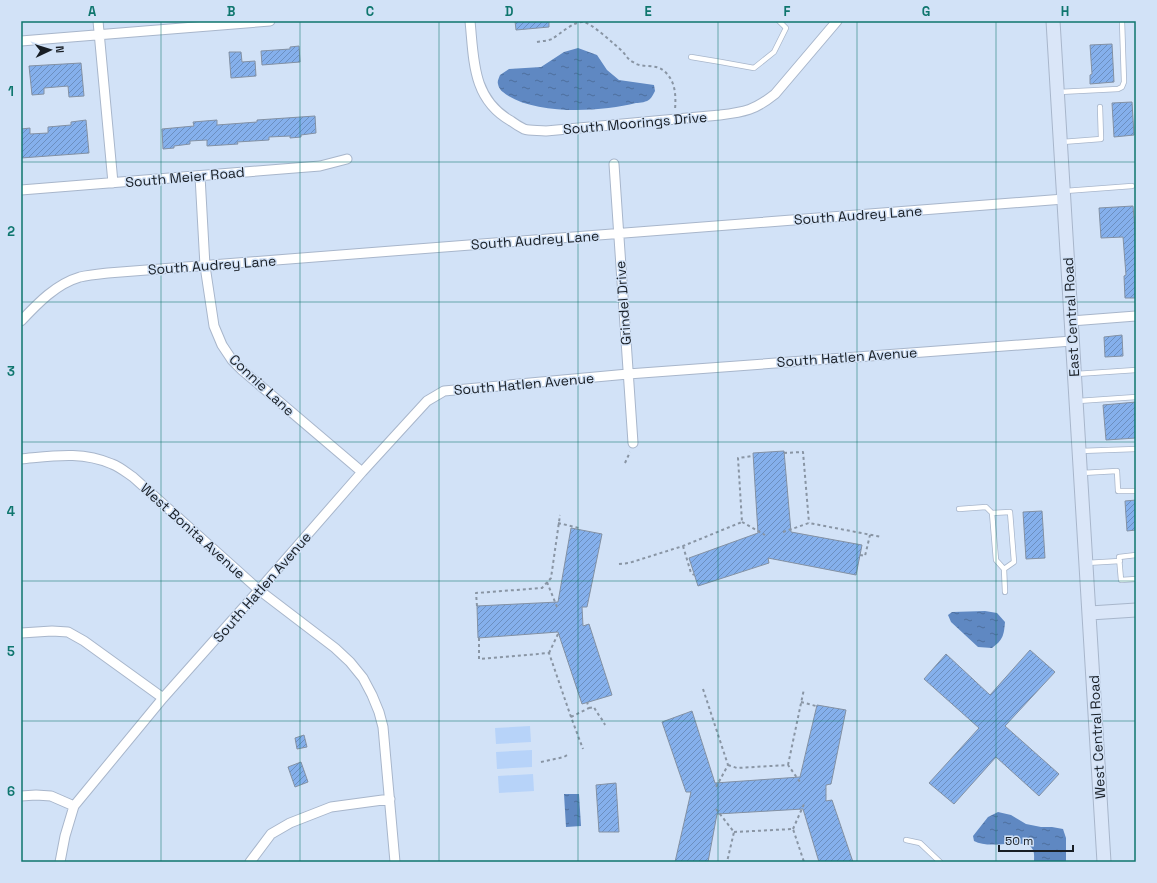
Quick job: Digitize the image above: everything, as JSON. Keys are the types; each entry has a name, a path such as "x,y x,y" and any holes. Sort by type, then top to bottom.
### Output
{"main road":[{"name":"East Central Road","path":"1052,21 1090,613"},
{"path":"1090,613 1136,610"},
{"name":"West Central Road","path":"1090,613 1104,862"}],"street":[{"path":"98,21 113,183"},
{"path":"21,41 270,21"},
{"name":"South Moorings Drive","path":"470,21 477,78 482,93 502,116 525,129 546,130 720,116 749,110 765,102 775,94 837,21"},
{"name":"South Meier Road","path":"21,190 320,166 347,159"},
{"name":"Grindel Drive","path":"614,164 633,443"},
{"name":"Connie Lane","path":"200,176 205,266 214,326 222,345 232,360 362,472"},
{"name":"South Audrey Lane","path":"21,321 42,299 63,286 80,277 108,273 618,234 1064,195"},
{"path":"1071,321 1136,316"},
{"name":"South Hatlen Avenue","path":"60,862 65,836 74,806 163,698 362,472 427,401 444,391 628,374 1072,341"},
{"name":"West Bonita Avenue","path":"21,459 73,455 95,458 114,465 133,477 259,590 335,648 350,662 363,678 379,712 390,799 395,862"},
{"path":"21,633 52,631 68,632 84,641 163,698"},
{"path":"21,796 51,796 74,806"},
{"path":"250,862 271,834 312,813 331,807 390,799"}],"lane":[{"path":"691,57 754,68 774,52 786,28 779,21"},
{"path":"1057,92 1118,89 1122,87 1124,82 1122,21"},
{"path":"1060,142 1101,139 1100,107"},
{"path":"1064,195 1132,186"},
{"path":"1074,374 1136,370"},
{"path":"1076,401 1136,397"},
{"path":"1079,451 1136,449"},
{"path":"1081,473 1117,471 1118,491 1136,491"},
{"path":"959,509 986,507 992,513 996,560 1004,569 1005,592"},
{"path":"992,513 1010,512 1014,562 1004,569"},
{"path":"1086,563 1136,556"},
{"path":"1119,559 1121,580 1136,579"},
{"path":"906,840 920,843 940,862"}],"path":[{"path":"537,42 550,40 575,23 588,23 638,66 663,69 673,82 676,96 675,112"},
{"path":"625,463 633,443"},
{"path":"784,453 803,452 809,523"},
{"path":"742,522 738,458 753,456"},
{"path":"477,606 476,593 542,588 551,578 560,515"},
{"path":"742,522 764,535"},
{"path":"619,564 629,563 683,546 742,522"},
{"path":"783,532 809,523 882,537"},
{"path":"558,524 579,528 579,530"},
{"path":"860,555 865,556 870,535"},
{"path":"683,546 691,573 694,575"},
{"path":"547,582 557,607"},
{"path":"558,634 549,654 570,717 583,749"},
{"path":"478,638 479,659 549,654"},
{"path":"702,689 728,765 715,788"},
{"path":"800,782 788,765 804,689"},
{"path":"587,702 589,708"},
{"path":"801,702 816,706"},
{"path":"570,717 594,706 597,713 603,719 605,726"},
{"path":"541,762 564,757 570,754"},
{"path":"728,765 737,768 788,765"},
{"path":"804,804 793,829 804,862"},
{"path":"716,809 734,832 728,862"},
{"path":"734,832 793,829"}],"shaded area":[{"path":"530,726 531,742 496,744 495,728"},
{"path":"532,750 532,767 497,769 496,752"},
{"path":"533,774 534,791 499,793 498,776"}],"water":[{"path":"578,48 597,55 607,70 619,80 654,85 655,91 652,96 649,100 641,103 588,110 570,110 535,106 507,95 499,88 498,82 500,75 509,69 541,67 564,52"},
{"path":"985,611 997,613 1005,622 1002,637 992,648 978,647 951,622 948,615 952,612"},
{"path":"564,794 579,794 581,826 566,827"},
{"path":"998,812 1011,815 1026,824 1063,829 1066,838 1066,862 1034,862 1033,850 1031,847 1026,845 988,844 974,841 973,836 988,817"}],"building":[{"path":"515,21 549,21 549,27 516,30"},
{"path":"1112,44 1114,82 1090,84 1090,75 1092,74 1090,45"},
{"path":"299,46 300,62 262,65 261,51 290,49 290,47"},
{"path":"229,52 241,52 242,62 255,61 256,76 231,78"},
{"path":"81,63 84,96 69,97 68,86 44,88 44,94 32,95 29,66"},
{"path":"1132,102 1134,135 1114,137 1112,103"},
{"path":"315,116 316,133 301,135 301,137 269,137 269,140 207,146 207,140 190,141 190,144 163,149 162,129 194,126 193,122 217,120 217,125 257,122 257,120"},
{"path":"86,120 89,153 21,158 21,129 30,128 30,134 48,133 48,127 71,125 71,122"},
{"path":"1133,206 1136,240 1136,298 1125,298 1124,276 1126,275 1123,237 1101,238 1099,208"},
{"path":"1122,335 1123,356 1105,357 1104,337"},
{"path":"1136,402 1136,438 1106,440 1103,405"},
{"path":"784,451 791,532 862,545 856,575 768,558 769,563 698,586 689,558 758,533 753,453"},
{"path":"1136,500 1136,530 1127,531 1125,501"},
{"path":"1042,511 1045,558 1026,559 1023,512"},
{"path":"571,528 602,534 587,607 582,607 583,626 589,624 612,695 582,704 558,632 478,638 477,606 558,602"},
{"path":"1030,650 1055,672 1005,726 1059,774 1039,796 996,757 954,804 929,783 979,728 924,679 946,654 990,695"},
{"path":"817,705 846,710 831,784 826,785 826,801 832,800 853,862 819,862 803,809 717,814 708,862 675,862 691,792 686,792 662,722 692,711 715,783 800,777"},
{"path":"304,735 307,747 297,749 295,738"},
{"path":"301,762 308,782 295,787 288,767"},
{"path":"616,783 619,832 599,832 596,785"}]}
